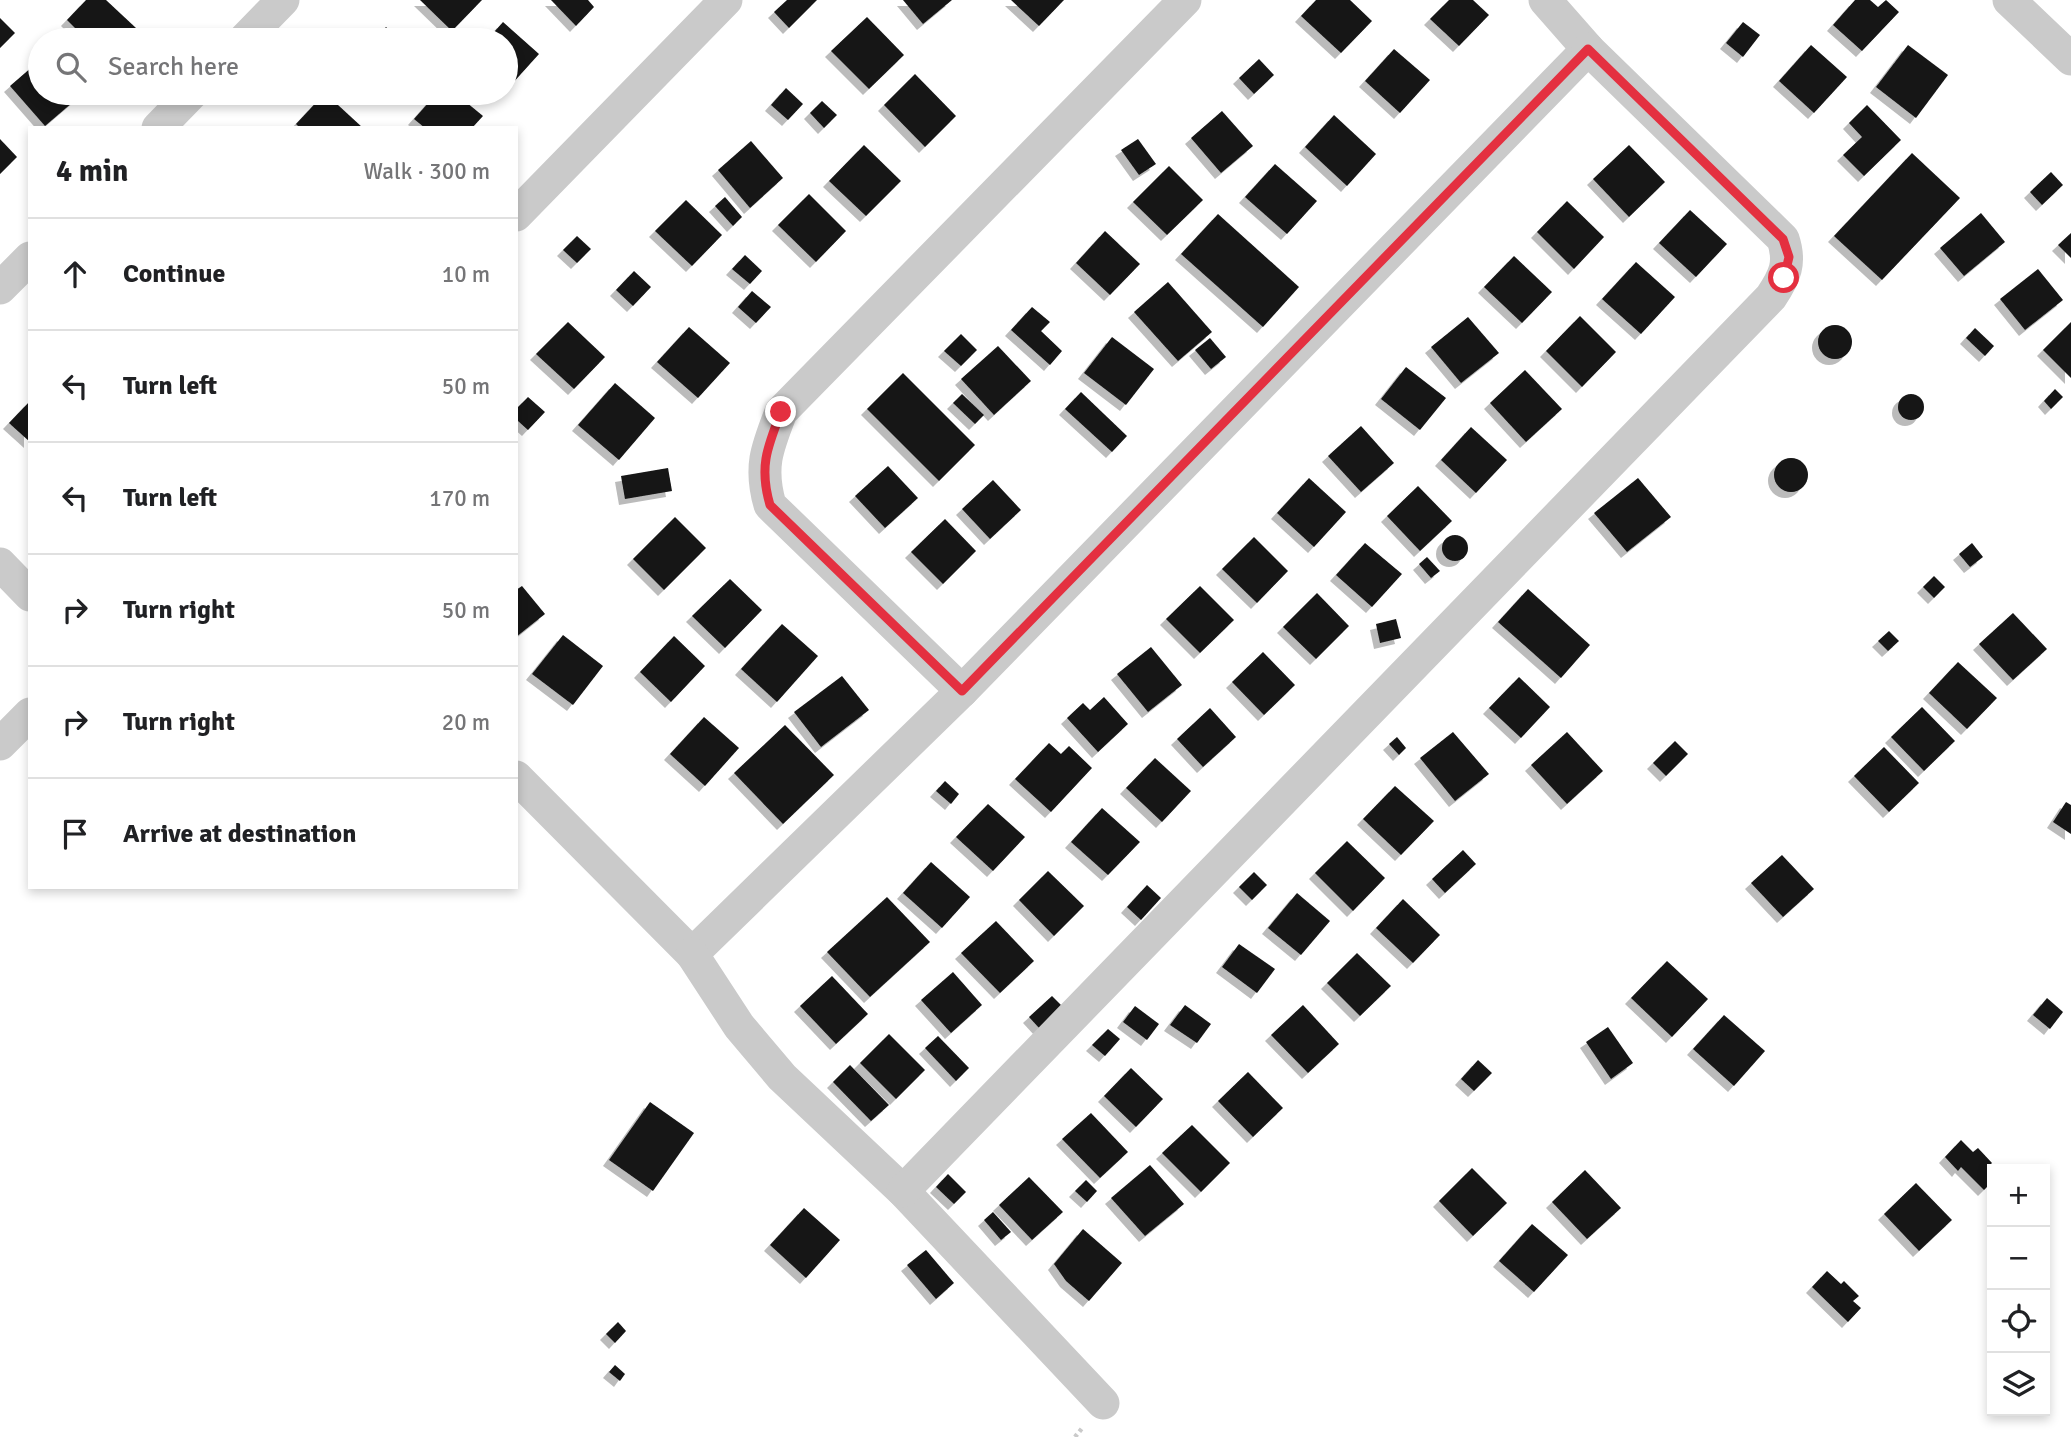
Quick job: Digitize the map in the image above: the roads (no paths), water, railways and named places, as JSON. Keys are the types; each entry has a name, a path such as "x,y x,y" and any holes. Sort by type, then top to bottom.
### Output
{"street":[{"path":"256,28 283,0"},
{"path":"518,213 726,0"},
{"path":"962,691 770,505 763,481 766,449 781,412 1185,0"},
{"path":"903,1191 1771,297 1784,278 1789,257 1783,239 1588,49 1545,0"},
{"path":"2009,0 2071,60"},
{"path":"692,954 962,691 1588,49"},
{"path":"160,126 180,105"},
{"path":"0,288 28,260"},
{"path":"0,564 28,593"},
{"path":"0,744 28,716"},
{"path":"518,779 692,954 739,1026 782,1077 903,1191 1103,1403"}]}
